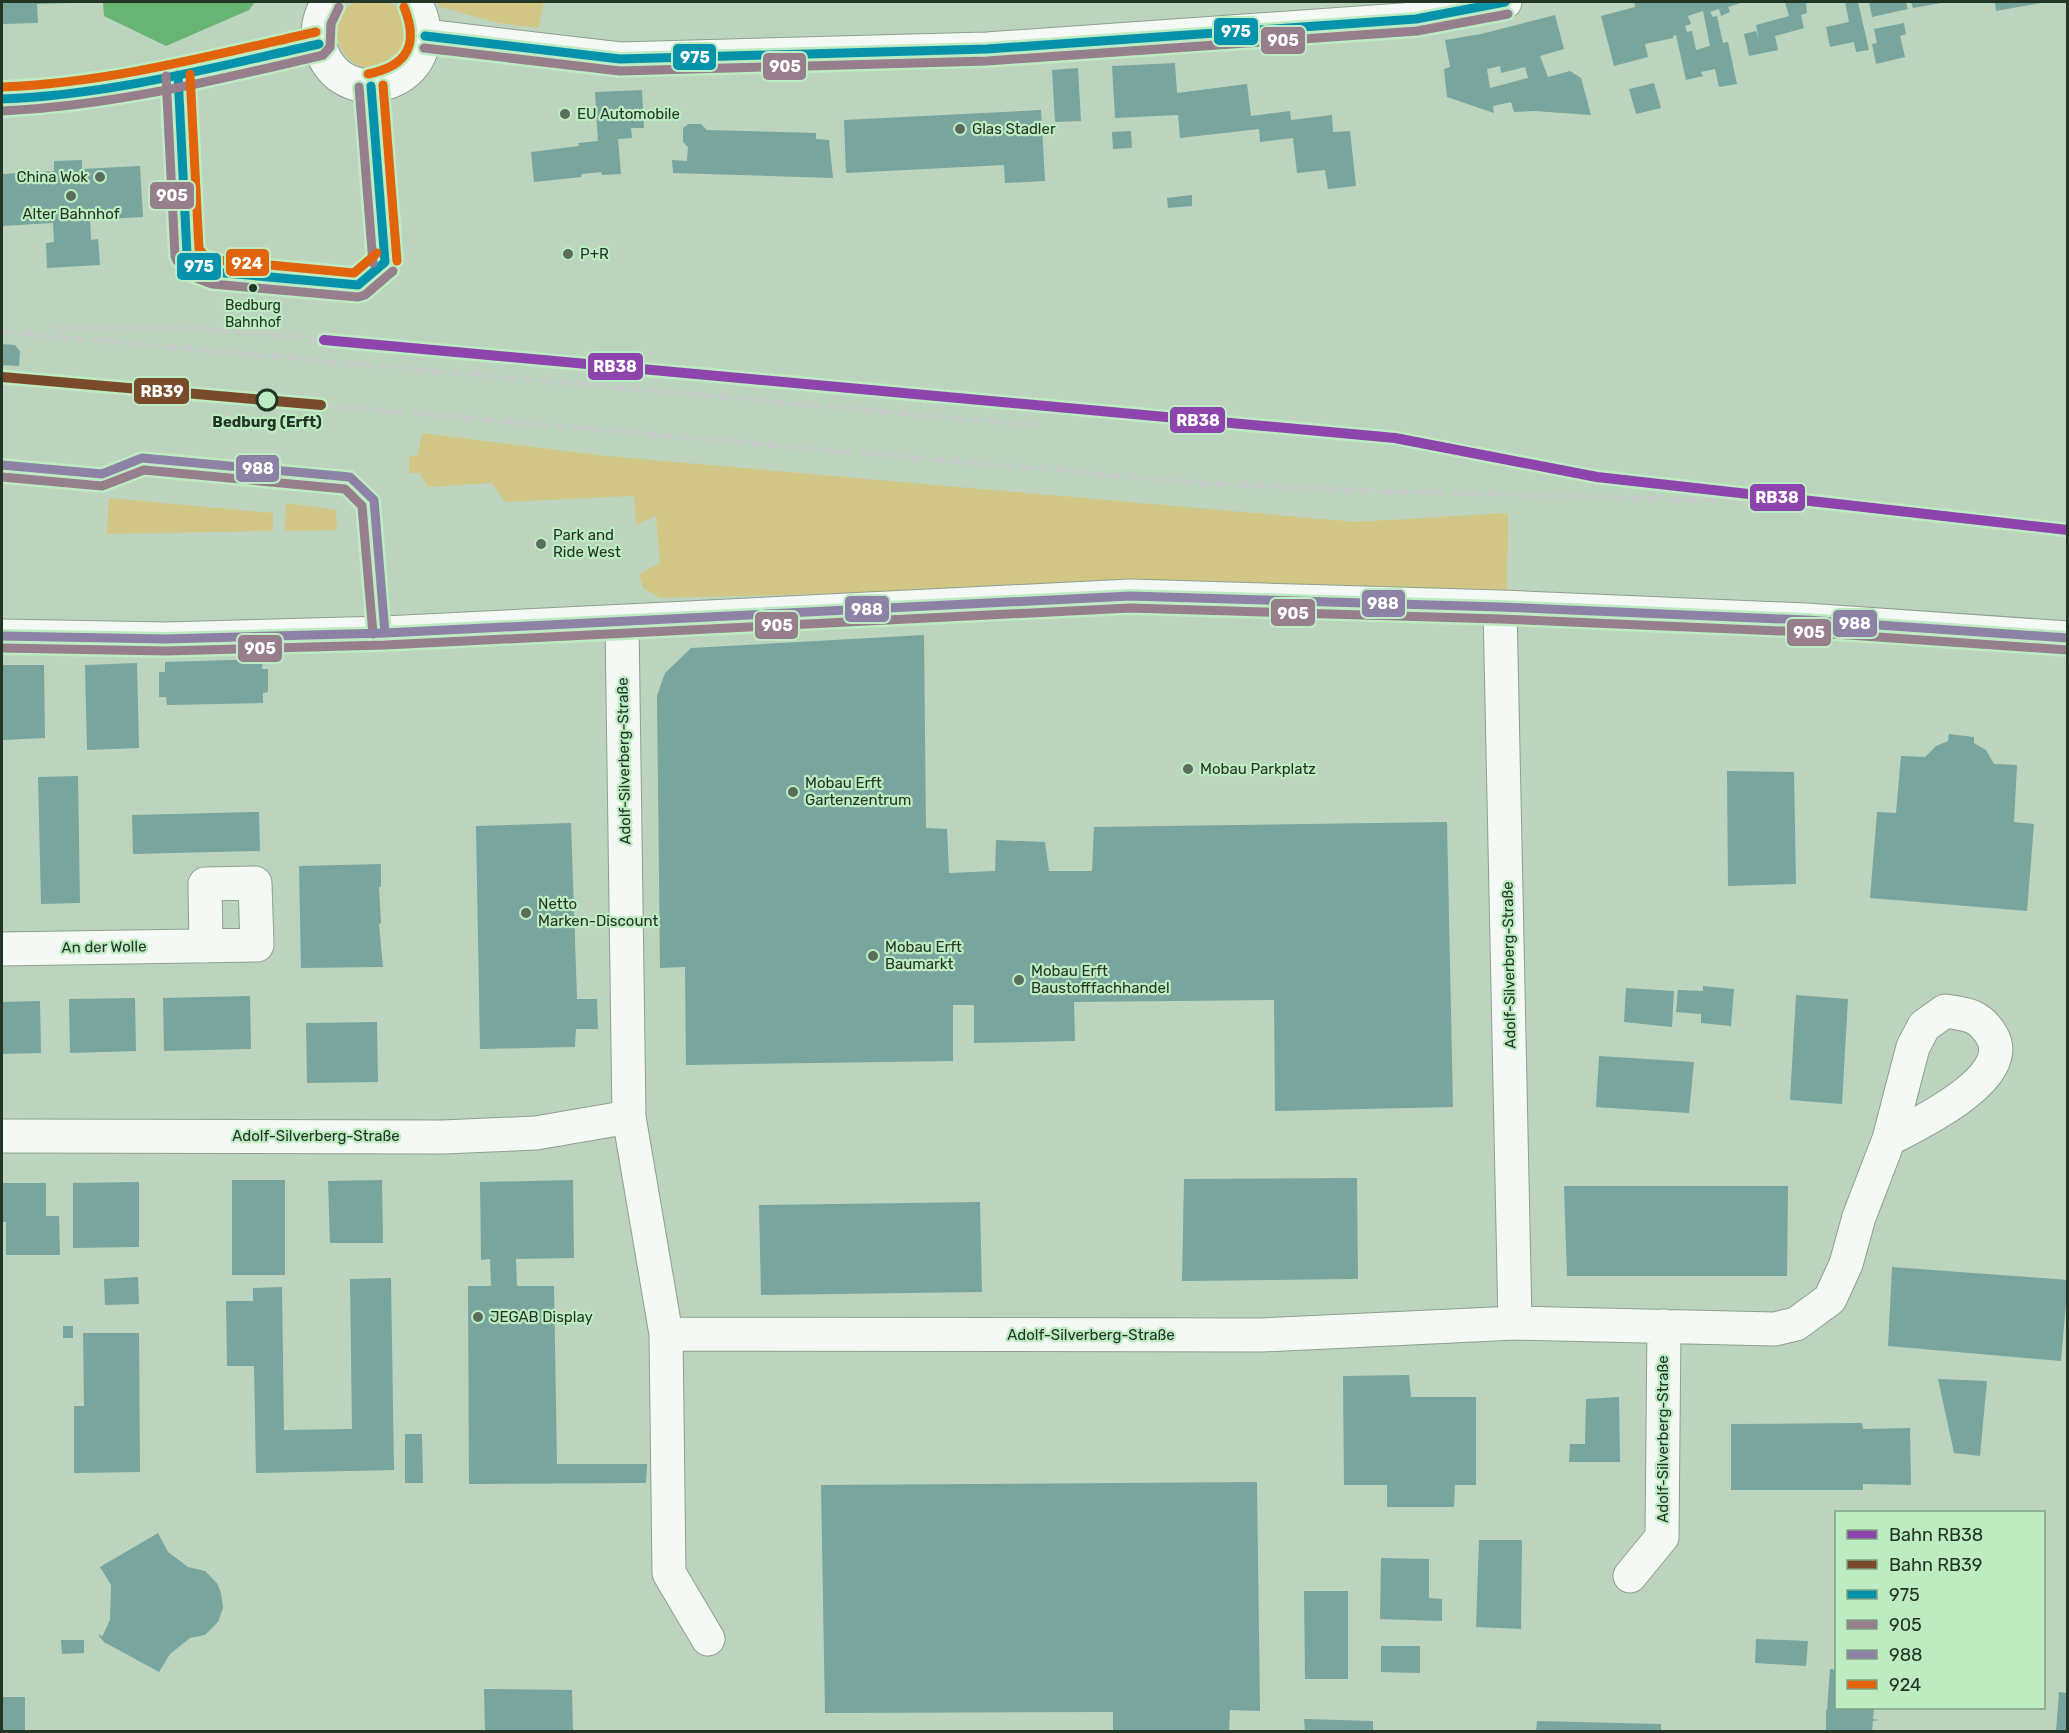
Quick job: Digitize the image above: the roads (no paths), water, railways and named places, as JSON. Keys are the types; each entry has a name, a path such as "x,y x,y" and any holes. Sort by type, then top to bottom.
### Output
{"street":[{"path":"328,2 322,10 319,21 319,44 325,60 337,74 349,81 371,86 392,82 409,71 418,58 425,36 422,15 415,2"},
{"path":"425,36 621,59 987,49 1373,23 1427,17 1505,2"},
{"path":"2,99 50,97 178,75 319,44"},
{"path":"2,636 166,639 386,633 1130,596 1500,607 1806,620 2067,639"},
{"name":"Adolf-Silverberg-Straße","path":"1500,607 1515,1323"},
{"name":"Adolf-Silverberg-Straße","path":"622,622 629,1117 666,1334 669,1573 708,1639"},
{"name":"An der Wolle","path":"2,949 206,946"},
{"name":"Adolf-Silverberg-Straße","path":"2,1136 443,1137 536,1133 629,1117"},
{"name":"Adolf-Silverberg-Straße","path":"666,1334 1263,1335 1515,1323 1775,1329 1796,1324 1830,1299 1846,1264 1859,1217 1889,1139"},
{"name":"Adolf-Silverberg-Straße","path":"1630,1576 1662,1537 1664,1326"}],"railway":[{"path":"55,329 137,327 210,329 324,340"},
{"path":"2,332 1034,425"},
{"path":"321,405 1201,483 1369,491 1820,503"}],"rail line":[{"name":"RB38","path":"324,340 1395,438 1597,477 2068,530"},
{"name":"RB39","path":"2,377 321,405"}],"place":[{"name":"EU Automobile","path":"565,114"},
{"name":"Glas Stadler","path":"960,129"},
{"name":"China Wok","path":"100,177"},
{"name":"Alter Bahnhof","path":"71,196"},
{"name":"P+R","path":"568,254"},
{"name":"Bedburg Bahnhof","path":"253,288"},
{"name":"Bedburg (Erft)","path":"267,400"},
{"name":"Park and Ride West","path":"541,544"},
{"name":"Mobau Parkplatz","path":"1188,769"},
{"name":"Mobau Erft Gartenzentrum","path":"793,792"},
{"name":"Netto Marken-Discount","path":"526,913"},
{"name":"Mobau Erft Baumarkt","path":"873,956"},
{"name":"Mobau Erft Baustofffachhandel","path":"1019,980"},
{"name":"JEGAB Display","path":"478,1317"}]}
